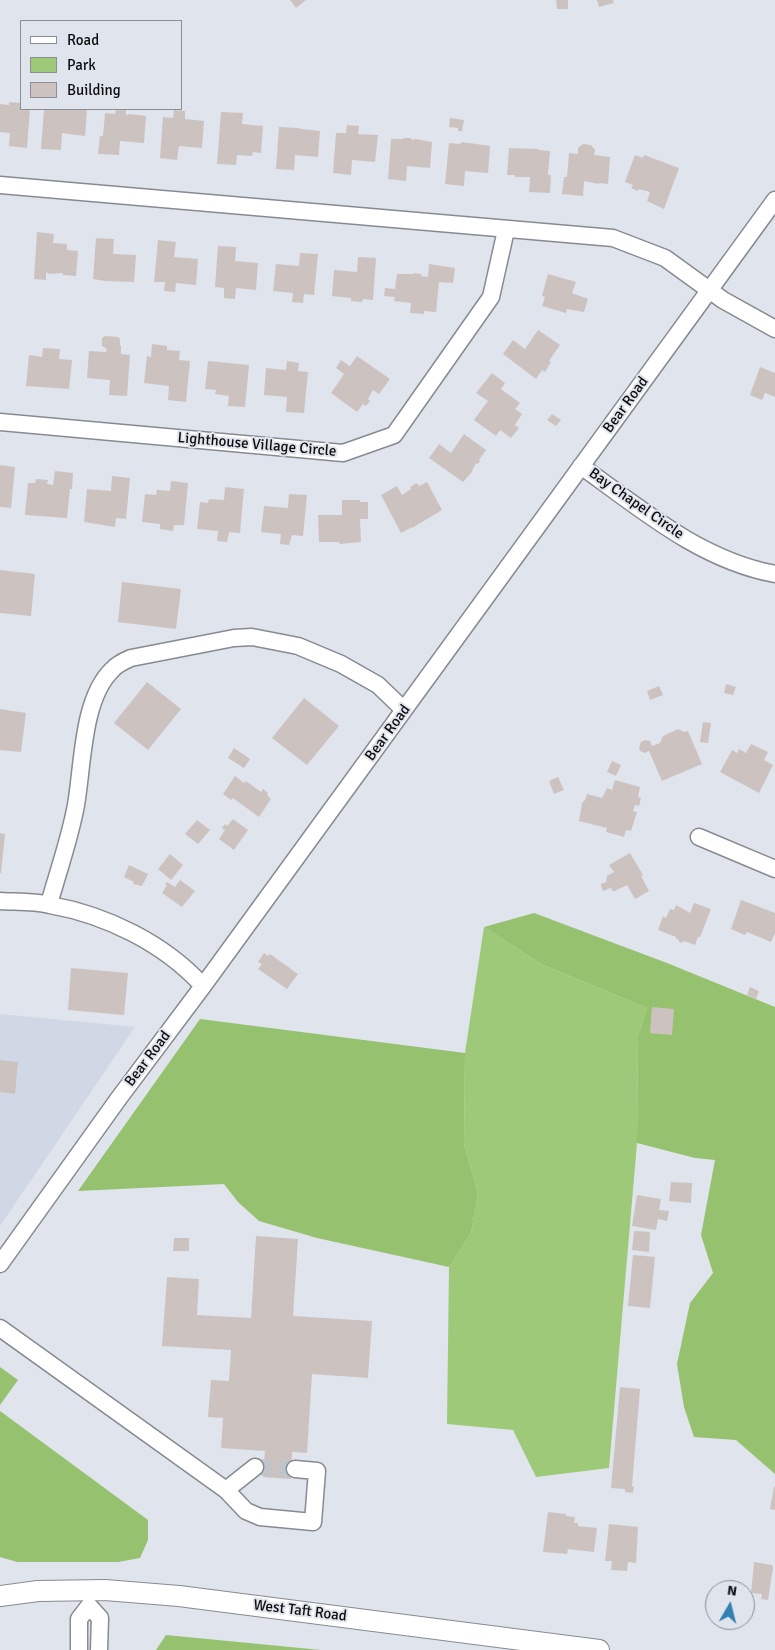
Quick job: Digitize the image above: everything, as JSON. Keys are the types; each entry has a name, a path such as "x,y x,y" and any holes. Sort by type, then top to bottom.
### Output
{"main road":[{"name":"West Taft Road","path":"0,1596 38,1591 90,1598 105,1590 179,1596 599,1650"}],"street":[{"path":"0,185 613,238 664,258 709,290 775,329"},
{"name":"Bear Road","path":"0,1264 119,1098 203,986 775,200"},
{"name":"Lighthouse Village Circle","path":"0,422 343,453 394,436 491,297 506,230"},
{"name":"Bay Chapel Circle","path":"581,466 671,531 726,560 775,574"},
{"path":"49,904 76,806 90,711 102,682 111,670 119,664 131,658 215,641 252,637 298,646 341,664 378,685 404,710"},
{"path":"699,837 775,869"},
{"path":"0,901 49,904 99,919 151,943 187,968 203,986"},
{"path":"0,1328 226,1490 246,1511 260,1517 313,1522 317,1471 295,1469"},
{"path":"226,1490 255,1467"},
{"path":"79,1650 79,1619 90,1598"},
{"path":"90,1598 100,1618 99,1650"}],"shaded area":[{"path":"0,1014 135,1027 0,1226"}],"green space":[{"path":"534,913 667,963 775,1007 775,1474 736,1440 694,1437 684,1407 677,1364 690,1303 713,1273 701,1235 715,1160 695,1158 637,1143 638,1036 647,1008 541,964 484,927"},
{"path":"484,927 541,964 647,1008 638,1036 637,1143 609,1468 536,1477 513,1430 447,1424 449,1267 471,1233 478,1193 464,1144 465,1053"},
{"path":"200,1019 465,1053 464,1144 478,1193 471,1233 449,1267 317,1238 259,1221 238,1202 224,1184 78,1191"},
{"path":"0,1367 18,1380 0,1405"},
{"path":"0,1411 148,1520 148,1540 140,1558 118,1562 17,1562 0,1557"},
{"path":"166,1635 321,1650 156,1650"}],"building":[{"path":"290,0 306,0 296,8"},
{"path":"556,0 568,0 568,9 557,9"},
{"path":"597,0 613,0 614,3 599,7"},
{"path":"9,102 20,103 20,110 30,110 27,148 9,146 10,133 0,132 0,104 9,105"},
{"path":"44,110 87,110 85,136 62,133 61,150 41,149"},
{"path":"116,110 126,110 126,115 146,116 144,143 120,141 119,155 98,154 100,136 103,136 105,113 115,114"},
{"path":"174,110 185,111 185,119 204,121 202,148 179,146 177,160 160,158 163,117 173,118"},
{"path":"221,112 243,113 242,124 263,126 261,153 253,152 252,156 237,155 236,165 217,164"},
{"path":"450,118 464,120 462,131 458,131 458,128 449,127"},
{"path":"347,125 359,126 358,134 378,135 375,162 352,160 351,175 333,173 336,133 346,133"},
{"path":"279,127 320,131 318,157 295,155 294,170 276,169"},
{"path":"404,138 432,142 430,168 407,166 406,181 388,179 391,139"},
{"path":"462,142 490,146 488,173 465,171 464,186 445,184 449,143 460,144"},
{"path":"583,144 591,145 595,150 594,155 610,157 608,184 584,181 583,196 562,194 564,177 567,177 569,153 578,154 578,148"},
{"path":"509,148 550,151 548,175 551,175 550,193 529,192 530,177 507,175"},
{"path":"635,155 643,158 644,155 679,168 664,209 647,201 650,192 639,189 638,191 631,188 633,185 625,182"},
{"path":"37,232 54,234 53,243 67,244 67,250 78,251 76,276 63,275 63,273 49,274 46,272 46,280 34,279"},
{"path":"96,238 114,239 113,254 136,255 134,282 93,279"},
{"path":"158,240 176,242 174,257 198,259 196,285 176,283 175,292 164,291 165,282 154,282"},
{"path":"218,246 236,247 235,261 258,263 256,290 236,288 235,299 224,298 224,288 215,287"},
{"path":"300,253 318,254 314,295 304,294 303,303 292,302 293,293 273,291 276,264 299,266"},
{"path":"358,257 376,258 373,300 351,301 351,298 332,296 334,270 357,272"},
{"path":"429,264 455,268 453,283 439,282 436,312 424,311 424,314 410,313 411,303 394,301 395,297 384,296 385,288 395,289 397,274 414,273 428,277"},
{"path":"548,274 576,282 572,293 588,299 584,312 567,309 566,313 542,306 545,297 542,296"},
{"path":"538,330 560,345 549,361 551,362 545,372 542,370 536,379 503,354 513,340 525,349"},
{"path":"105,336 118,337 120,339 121,354 130,355 127,396 109,395 110,380 87,378 89,351 106,352 107,349 102,346 102,338"},
{"path":"152,344 167,346 167,350 180,351 179,360 190,361 186,402 168,400 169,386 144,383 147,356 151,357"},
{"path":"43,348 60,349 59,359 72,360 69,389 26,386 29,355 42,357"},
{"path":"357,356 390,379 379,394 373,390 368,399 370,401 366,406 363,404 357,412 331,393 344,374 336,368 341,360 350,366"},
{"path":"208,361 249,365 245,407 228,406 229,396 215,394 216,390 205,389"},
{"path":"287,361 299,363 298,371 308,372 304,413 286,412 287,397 264,395 266,368 286,370"},
{"path":"760,367 775,373 775,397 765,393 762,400 750,395"},
{"path":"492,373 505,383 501,389 520,403 515,409 522,414 515,425 519,428 511,438 500,430 496,436 474,420 488,401 476,393"},
{"path":"552,414 561,420 556,426 547,420"},
{"path":"464,434 486,450 478,464 476,463 471,473 463,482 429,458 439,444 451,453"},
{"path":"0,465 15,467 11,508 0,507"},
{"path":"55,471 73,473 67,518 25,515 28,483 35,483 36,479 48,480 47,484 53,485"},
{"path":"112,476 130,478 126,519 116,518 115,527 84,522 87,489 111,491"},
{"path":"171,481 188,483 184,525 174,525 173,531 160,529 160,524 142,522 145,494 156,495 157,490 170,491"},
{"path":"427,482 442,510 401,533 381,495 397,486 402,495 417,483 419,486"},
{"path":"225,487 244,489 240,533 229,532 227,542 217,541 218,531 197,529 200,502 208,503 209,499 224,500"},
{"path":"289,494 307,495 303,536 292,535 289,545 280,544 281,534 261,532 264,506 288,508"},
{"path":"342,500 368,502 368,519 360,519 361,542 340,544 339,542 319,542 318,515 342,515"},
{"path":"0,570 35,574 31,616 0,613"},
{"path":"122,582 181,589 176,629 118,622"},
{"path":"147,682 181,709 148,750 114,723"},
{"path":"726,684 736,687 733,695 724,693"},
{"path":"659,686 663,695 650,700 647,691"},
{"path":"304,698 339,726 307,765 272,738"},
{"path":"0,709 26,713 21,752 0,750"},
{"path":"703,722 711,723 708,743 700,742"},
{"path":"678,729 684,732 688,731 702,764 662,781 649,751 645,753 640,751 639,747 641,742 645,740 650,741 652,746 660,743 663,736"},
{"path":"751,744 768,752 764,760 773,765 759,793 720,772 732,750 737,753 739,749 746,753"},
{"path":"234,748 250,759 244,768 228,758"},
{"path":"612,761 621,765 616,776 607,772"},
{"path":"235,776 244,783 246,781 261,792 263,789 268,793 267,795 271,799 259,817 233,798 231,800 223,794"},
{"path":"558,777 564,790 554,794 549,781"},
{"path":"615,780 640,787 638,797 641,798 639,806 635,805 633,811 637,812 631,831 626,830 624,837 606,832 607,828 579,821 582,803 587,794 602,798 607,788 612,790"},
{"path":"233,819 248,830 234,850 219,839 225,830 222,828 225,824 227,826"},
{"path":"197,820 210,830 198,844 185,834"},
{"path":"0,833 5,834 1,873 0,873"},
{"path":"630,853 643,875 641,876 649,891 635,899 627,885 615,891 612,891 611,888 603,891 601,884 606,882 607,876 614,872 609,865"},
{"path":"170,854 183,865 171,880 158,869"},
{"path":"129,865 148,874 142,886 133,884 134,882 124,877"},
{"path":"180,880 195,891 182,907 162,893 167,882 175,887"},
{"path":"741,900 775,913 775,933 771,942 747,932 745,935 731,929"},
{"path":"694,903 711,909 695,945 683,941 682,943 679,942 676,937 658,930 663,916 666,918 670,909 674,910 676,905 690,913"},
{"path":"264,953 268,956 270,954 298,974 287,989 258,969 262,964 258,962"},
{"path":"71,968 128,973 124,1015 68,1010"},
{"path":"750,987 759,991 756,999 747,995"},
{"path":"652,1007 674,1009 672,1035 650,1033"},
{"path":"0,1060 18,1062 15,1094 0,1092"},
{"path":"671,1182 692,1183 691,1203 669,1201"},
{"path":"637,1195 661,1199 659,1210 669,1211 667,1221 658,1219 656,1230 632,1226"},
{"path":"634,1231 650,1232 649,1252 632,1250"},
{"path":"256,1236 298,1239 293,1316 372,1321 368,1378 312,1374 307,1453 292,1452 291,1479 263,1477 265,1451 221,1448 223,1418 208,1417 211,1380 229,1381 231,1350 162,1346 167,1277 199,1279 197,1315 251,1318"},
{"path":"174,1238 189,1238 189,1251 173,1251"},
{"path":"633,1255 655,1257 650,1308 628,1306"},
{"path":"620,1387 640,1389 633,1493 625,1492 625,1489 611,1488"},
{"path":"775,1487 775,1510 770,1509"},
{"path":"548,1512 575,1517 574,1523 578,1523 578,1526 597,1528 594,1552 568,1549 567,1554 543,1552"},
{"path":"609,1524 638,1527 636,1563 628,1562 627,1571 611,1570 612,1561 605,1561"},
{"path":"754,1562 772,1565 768,1600 761,1599 762,1594 755,1593 755,1580 752,1580"}],"tunnel":[{"path":"255,1467 295,1469"}]}
